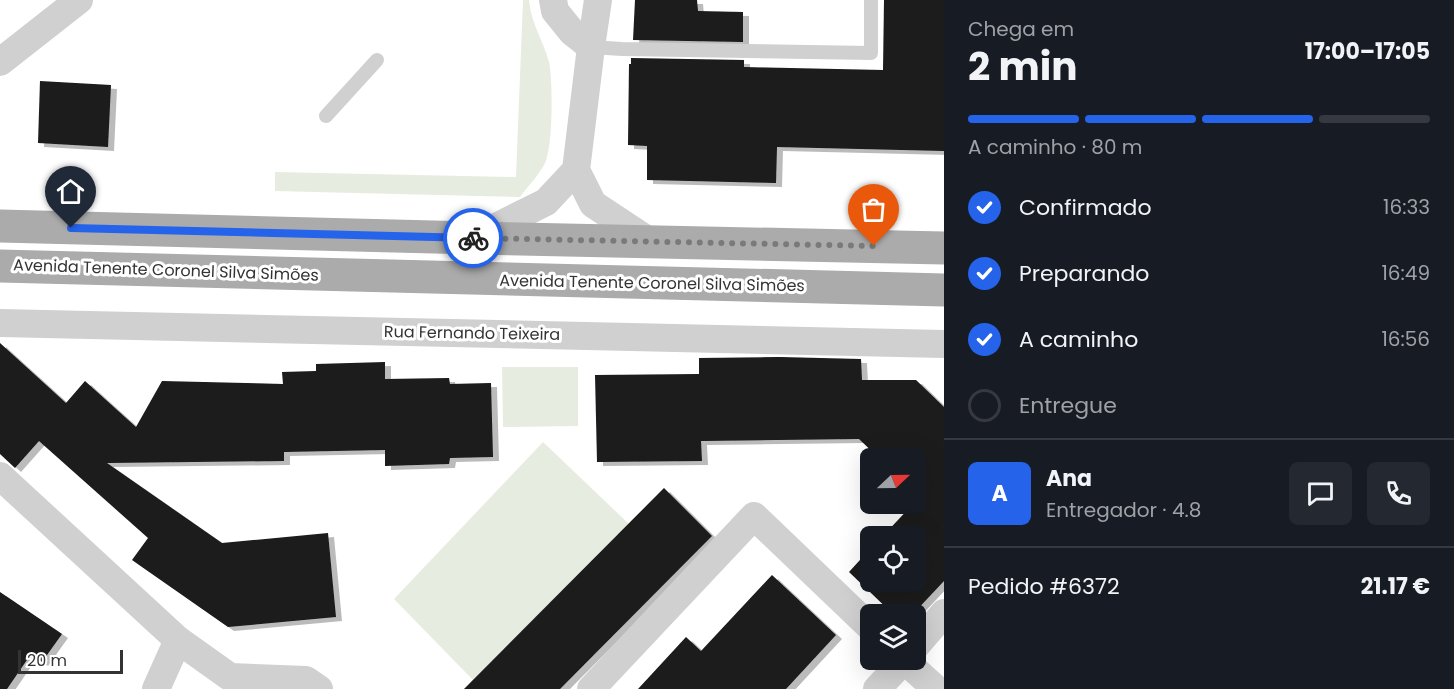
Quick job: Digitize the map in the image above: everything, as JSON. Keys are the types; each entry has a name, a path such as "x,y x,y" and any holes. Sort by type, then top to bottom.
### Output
{"main road":[{"path":"0,226 944,248"},
{"name":"Avenida Tenente Coronel Silva Simões","path":"0,266 944,290"}],"street":[{"path":"0,62 79,0"},
{"path":"553,0 555,11 566,25 591,47"},
{"path":"598,0 576,170 593,204 649,241"},
{"path":"474,238 546,202 576,170"},
{"name":"Rua Fernando Teixeira","path":"0,323 944,344"},
{"path":"0,476 178,640 230,677 306,680 319,689"},
{"path":"591,689 754,516 860,617"},
{"path":"926,634 944,614"},
{"path":"156,689 178,640"},
{"path":"877,689 895,670"},
{"path":"915,670 936,689"}],"lane":[{"path":"591,47 633,50 871,53 871,0"},
{"path":"326,116 377,60"}],"shaded area":[{"path":"523,0 529,0 532,17 549,62 552,113 550,143 545,163 520,197 275,191 275,172 516,177"},
{"path":"502,367 578,367 578,426 503,427"},
{"path":"543,442 629,524 473,680 394,599"}],"building":[{"path":"635,0 697,0 698,11 743,12 743,42 633,40"},
{"path":"884,0 944,0 944,151 777,147 776,183 647,180 647,146 628,145 631,58 744,60 744,67 883,70"},
{"path":"40,81 111,85 108,147 38,143"},
{"path":"0,343 66,403 85,381 136,427 162,381 283,384 282,372 316,371 316,364 385,362 385,379 449,378 450,384 491,383 493,457 450,458 449,464 385,466 385,450 284,452 284,461 107,463 222,543 328,533 336,617 228,627 132,560 148,538 39,441 15,468 0,454"},
{"path":"699,358 861,359 862,380 916,380 944,407 944,581 922,604 882,604 870,592 926,592 926,526 892,526 904,514 926,514 926,448 868,448 859,439 701,441 702,461 597,462 595,375 699,374"},
{"path":"664,488 712,536 560,689 464,689"},
{"path":"860,560 860,583 849,572"},
{"path":"772,575 836,635 786,689 638,689 686,637 701,651"},
{"path":"0,592 62,634 42,662 31,654 7,689 0,689"}],"way so far":[{"path":"473,238 874,246"}],"route":[{"path":"71,228 473,238"}]}
